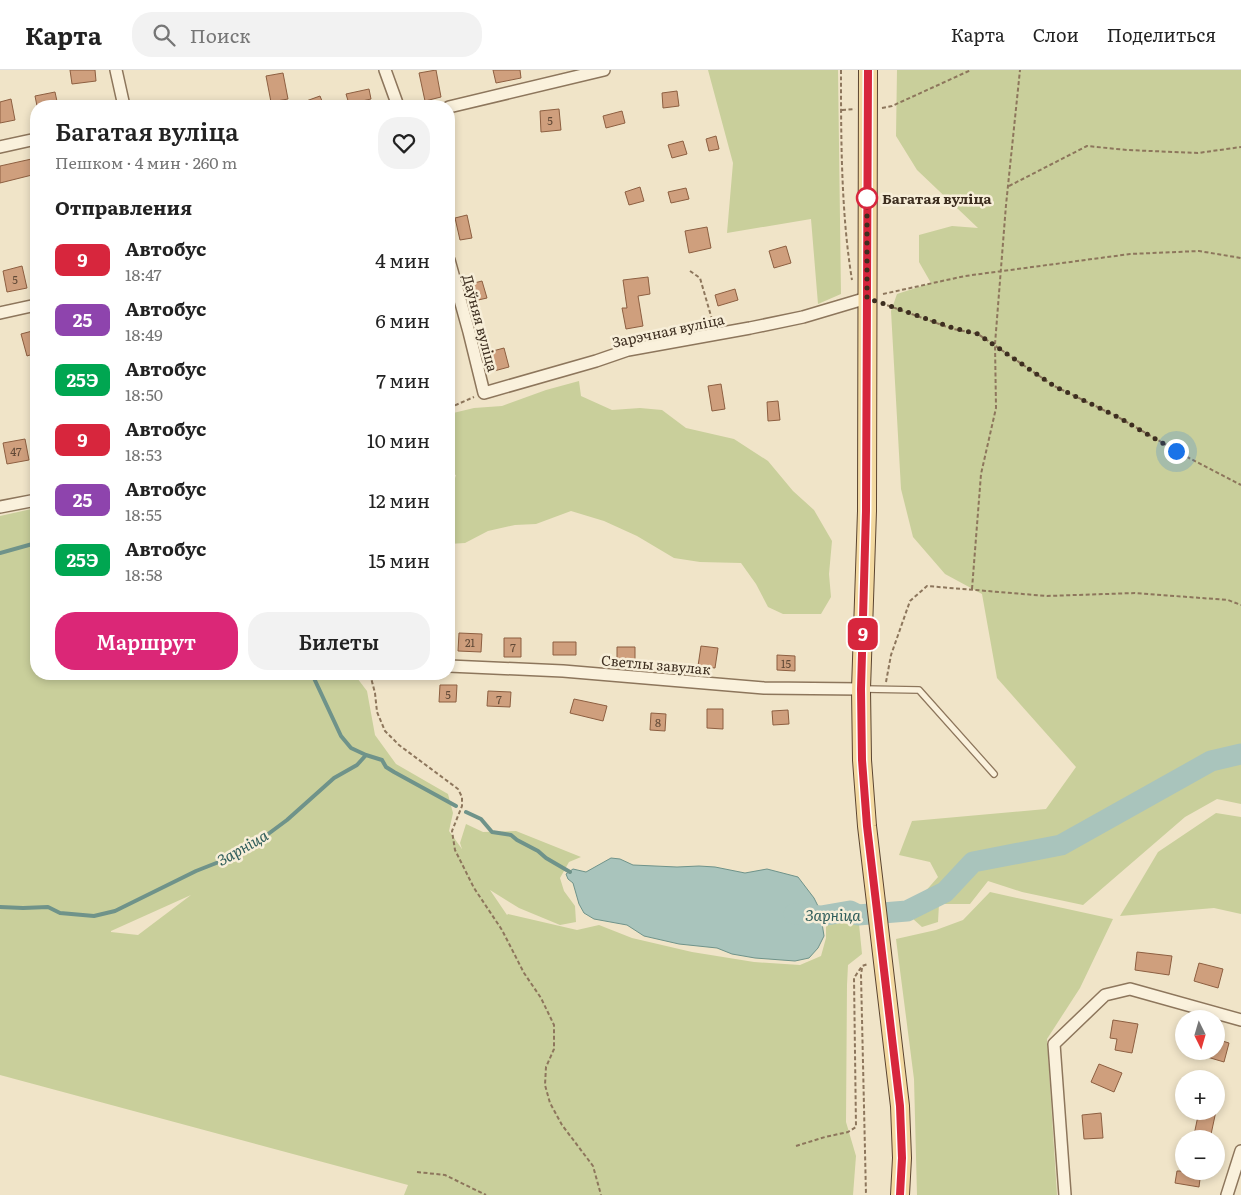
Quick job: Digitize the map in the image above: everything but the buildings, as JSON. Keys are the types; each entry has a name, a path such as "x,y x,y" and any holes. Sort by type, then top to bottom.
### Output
{"main road":[{"path":"868,70 861,299 866,511 862,760 875,899 900,1106 902,1158 900,1195"}],"street":[{"path":"116,70 123,100"},
{"path":"385,70 396,100"},
{"path":"455,106 604,70"},
{"path":"0,146 30,140"},
{"name":"Даўняя вуліца","path":"455,282 484,393"},
{"name":"Зарэчная вуліца","path":"484,393 628,350 804,317 861,299"},
{"path":"0,313 30,306"},
{"path":"0,507 30,501"},
{"name":"Светлы завулак","path":"455,666 563,672 764,688 862,689"},
{"path":"1065,1195 1054,1044 1104,995 1130,989 1241,1020"},
{"path":"1227,1195 1241,1151"}],"lane":[{"path":"862,689 919,690 994,774"}],"path":[{"path":"841,70 841,110 848,256 861,299"},
{"path":"841,110 867,110 892,106 971,70"},
{"path":"972,589 981,474 996,408 995,344 1020,70"},
{"path":"1008,187 1087,146 1127,150 1198,152 1241,147"},
{"path":"861,299 965,276 1130,254 1199,250 1241,258"},
{"path":"690,271 700,278 716,335"},
{"path":"861,299 978,334 1054,386 1118,417 1241,486"},
{"path":"455,405 484,393"},
{"path":"862,689 886,683 891,655 910,600 927,586 1047,596 1135,593 1228,600 1241,604"},
{"path":"372,680 375,693 376,712 385,731 399,745 458,789 462,797 462,806 452,831 455,850 474,888 502,930 524,973 541,998 554,1025 554,1049 546,1067 545,1085 550,1103 562,1125 593,1166 601,1195"},
{"path":"796,1146 825,1136 848,1132 856,1127 854,978 862,966 882,960"},
{"path":"862,966 860,975 866,1195"},
{"path":"416,1172 445,1175 486,1195"}],"green space":[{"path":"708,70 838,70 841,294 818,304 811,219 727,233 733,163"},
{"path":"897,70 1241,70 1241,804 1217,799 1185,817 1083,905 1022,892 988,881 970,904 939,904 938,922 922,927 912,918 916,902 938,877 930,862 899,855 912,821 1046,809 1076,767 997,678 982,594 945,574 913,537 901,489 891,311 897,294 931,283 919,262 919,235 952,226 978,228 917,170 896,136"},
{"path":"579,381 581,396 612,410 640,408 662,410 686,428 734,439 768,461 793,491 814,510 832,541 829,574 831,597 821,614 783,614 768,607 756,584 741,563 700,562 674,558 637,536 604,521 571,511 536,524 515,525 488,531 465,543 455,544 455,413 474,408 502,406 546,390"},
{"path":"30,509 30,680 359,680 367,691 375,735 396,764 448,794 453,813 449,831 462,849 460,843 466,824 483,832 516,831 581,857 569,862 560,878 564,891 575,906 576,922 560,925 519,908 490,890 507,915 577,930 599,925 632,938 692,952 754,962 800,965 821,956 826,938 826,923 859,924 862,954 848,965 847,985 846,1122 856,1156 853,1195 404,1195 408,1185 0,1075 0,516","holes":["191,895 138,935 111,931"]},
{"path":"1216,813 1241,817 1241,914 1214,908 1120,916 1158,852"},
{"path":"990,892 1113,919 1080,988 1047,1039 1057,1195 917,1195 914,1079 896,939 936,930 963,920"}],"water":[{"path":"611,858 620,859 633,865 715,867 745,873 767,869 798,877 814,898 820,910 824,936 818,948 809,958 795,961 755,958 732,954 717,948 679,944 644,936 627,925 594,919 584,913 579,904 573,883 566,874 573,869 586,872"}],"waterway":[{"path":"0,553 30,545"},
{"path":"315,680 341,736 351,748 366,755"},
{"name":"Зарніца","path":"794,914 821,916 850,911 858,915 907,911 945,892 973,862 1061,845 1211,761 1241,754"},
{"name":"Зарніца","path":"0,907 48,907 60,913 94,916 115,911 196,871 229,858 256,843 287,820 334,778 357,765 366,755 382,760 386,767 394,772 456,806"},
{"name":"Зарніца","path":"466,812 481,819 492,832 511,835 570,872"}],"bus line":[{"name":"9","path":"868,70 866,511 861,689 862,760 867,826 900,1106 902,1158 900,1195"}],"place":[{"name":"Багатая вуліца","path":"867,198"}],"route":[{"path":"867,198 867,298 953,328 978,334 1054,386 1118,417 1176,451"}]}
